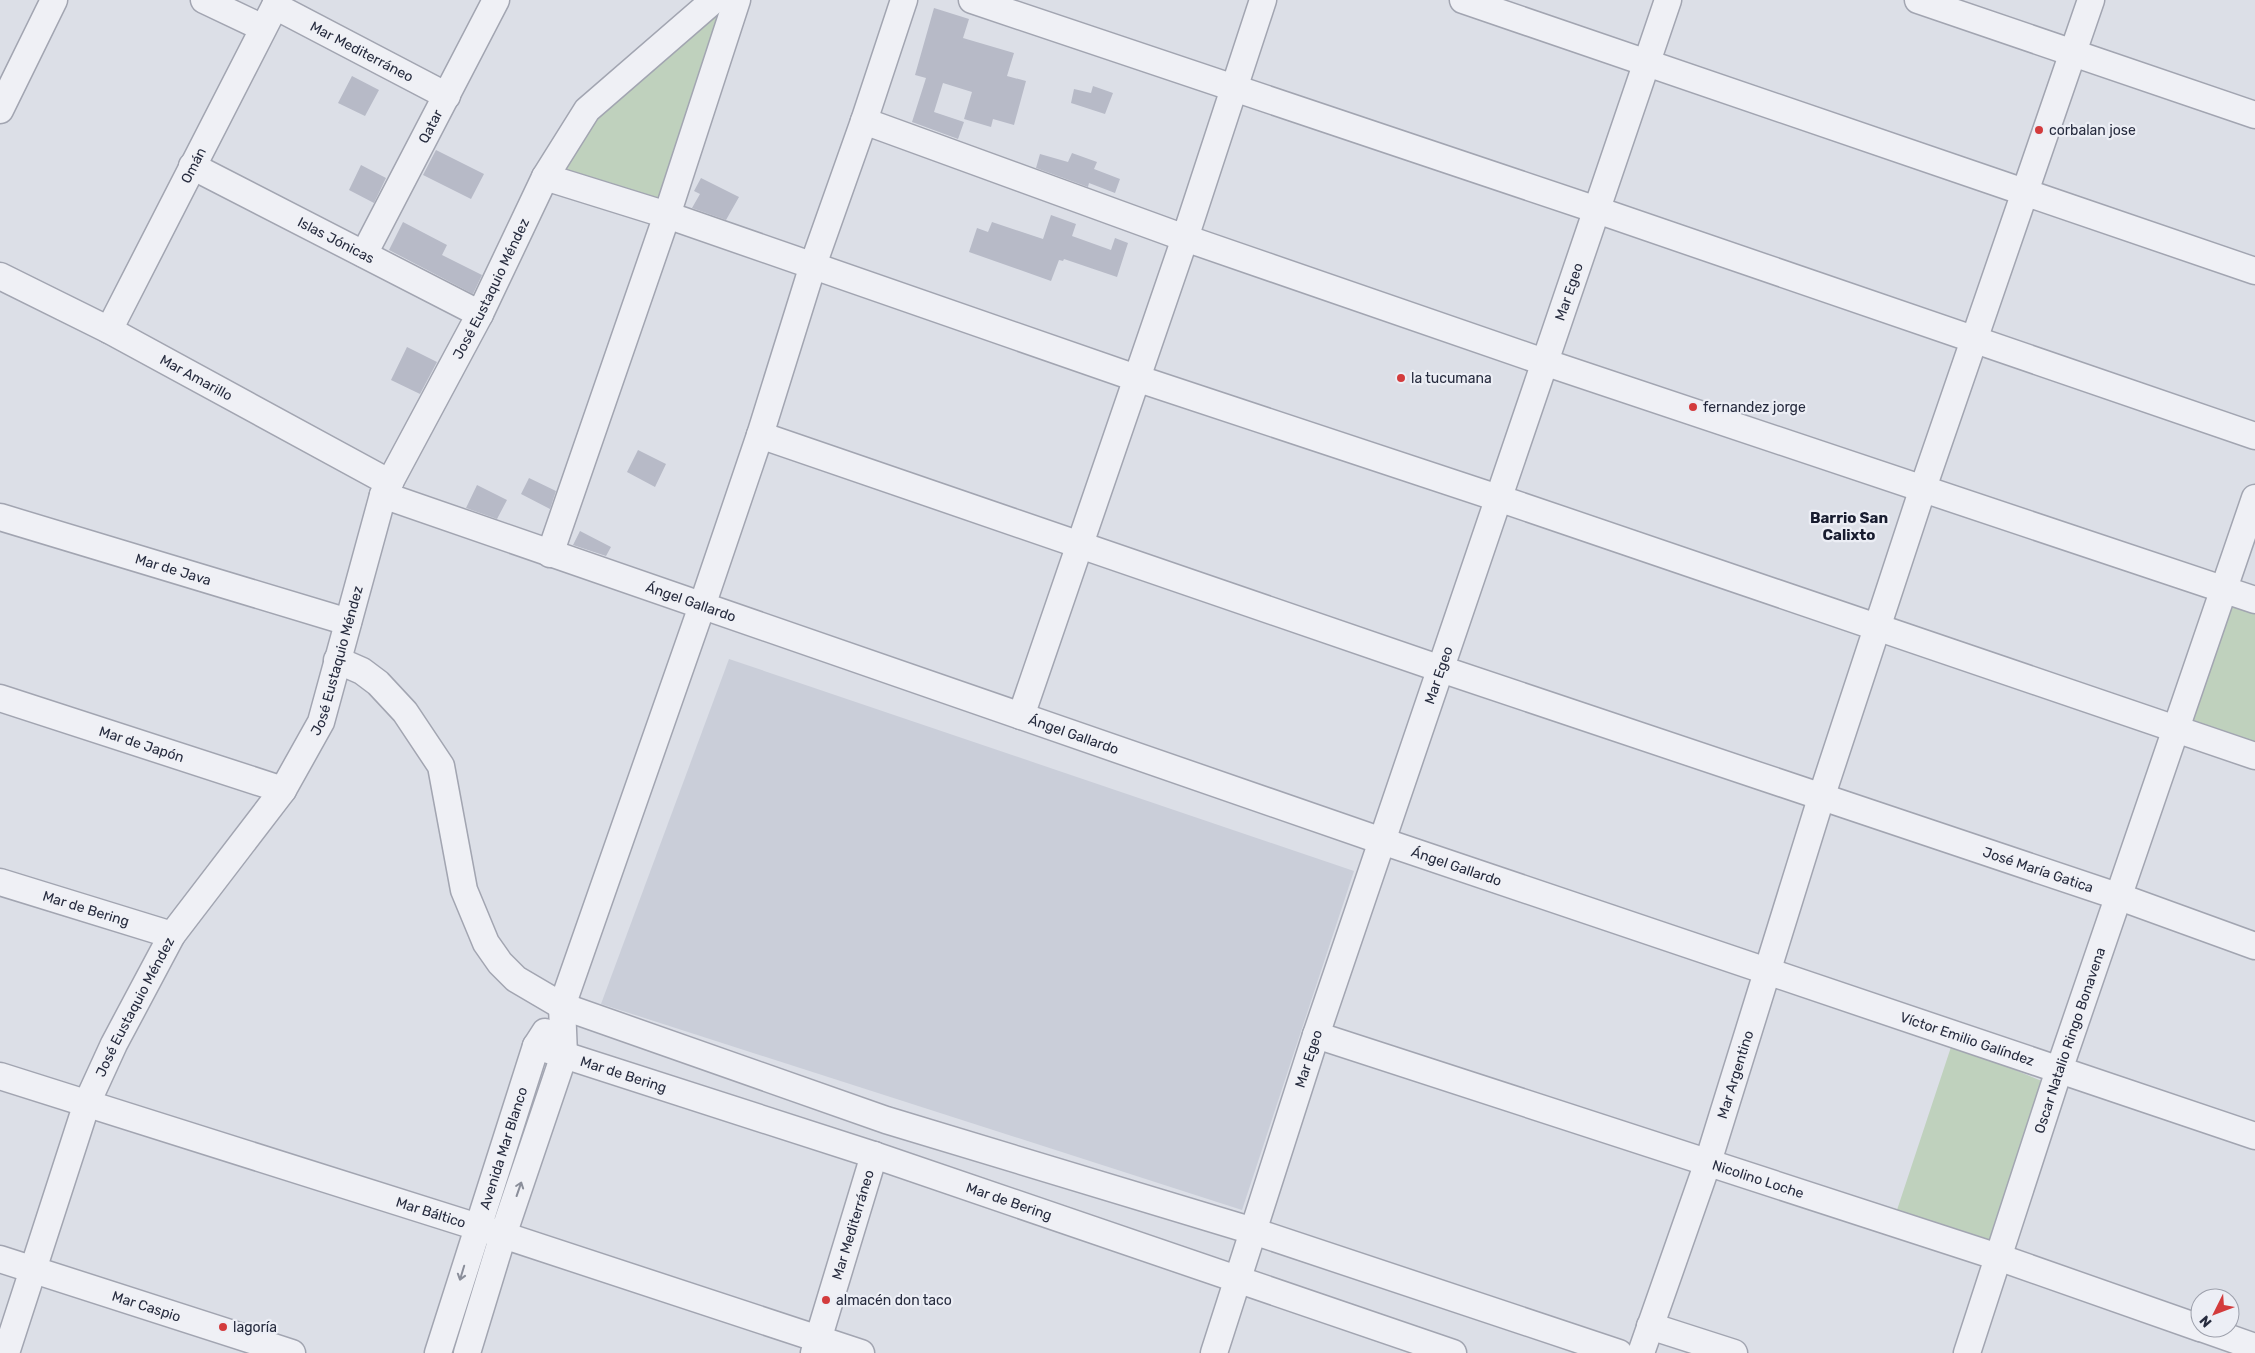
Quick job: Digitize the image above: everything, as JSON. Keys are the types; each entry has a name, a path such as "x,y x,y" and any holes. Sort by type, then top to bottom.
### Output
{"street":[{"path":"0,110 54,0"},
{"path":"204,0 263,28"},
{"name":"Qatar","path":"364,254 448,96 496,0"},
{"name":"José Eustaquio Méndez","path":"6,1353 87,1103 114,1044 172,935 283,790 321,722 387,489 480,314 544,178 587,110 714,0"},
{"path":"550,554 667,215 737,0"},
{"path":"468,1353 503,1235 564,1055 562,1006 760,436 813,265 904,0"},
{"path":"972,0 1597,210 2255,436"},
{"path":"1021,716 1185,238 1262,0"},
{"path":"1463,0 2255,271"},
{"name":"Mar Egeo","path":"1214,1353 1316,1035 1668,0"},
{"path":"1918,0 2255,115"},
{"name":"Mar Argentino","path":"1641,1353 1708,1162 1822,795 1922,490 2091,0"},
{"name":"Omán","path":"109,330 276,3"},
{"name":"Mar Mediterráneo","path":"276,3 448,96"},
{"path":"864,121 1185,238 1544,362 2255,600"},
{"name":"Islas Jónicas","path":"192,166 480,314"},
{"path":"544,178 667,215 1136,378 1498,498 2255,756"},
{"name":"Mar Amarillo","path":"0,276 109,330 387,489"},
{"name":"José María Gatica","path":"760,436 1440,669 1822,795 2120,897 2255,946"},
{"name":"Ángel Gallardo","path":"387,489 550,554 1382,841 1766,971"},
{"name":"Oscar Natalio Ringo Bonavena","path":"1967,1353 2059,1070 2120,897 2255,498"},
{"name":"Mar de Java","path":"0,517 348,622"},
{"path":"338,660 362,671 378,683 405,712 441,766 464,890 486,944 500,963 516,979 562,1006 886,1120 1253,1231 1619,1353"},
{"name":"Mar de Japón","path":"0,698 283,790"},
{"name":"Mar de Bering","path":"0,882 172,935"},
{"name":"Víctor Emilio Galíndez","path":"1766,971 2255,1136"},
{"name":"Avenida Mar Blanco","path":"438,1353 536,1046 562,1006"},
{"name":"Nicolino Loche","path":"1316,1035 1998,1257 2190,1324"},
{"name":"Mar de Bering","path":"536,1046 874,1155 1453,1353"},
{"name":"Mar Báltico","path":"0,1076 503,1235 816,1346 862,1353"},
{"name":"Mar Mediterráneo","path":"816,1346 874,1155"},
{"name":"Mar Caspio","path":"0,1259 292,1353"},
{"path":"1650,1326 1734,1353"},
{"name":"Nicolino Loche","path":"2229,1338 2255,1347"}],"shaded area":[{"path":"729,659 1354,871 1242,1210 601,1004"}],"green space":[{"path":"736,0 666,213 547,177 588,112"},
{"path":"2224,591 2255,601 2255,753 2180,727"},
{"path":"1952,1044 2054,1086 1998,1251 1895,1216"}],"building":[{"path":"934,8 969,19 963,38 1014,53 1007,76 1026,81 1014,125 993,119 991,127 964,119 972,92 943,83 934,112 964,122 958,139 912,122 926,78 915,75"},
{"path":"352,76 379,90 365,116 338,103"},
{"path":"1093,86 1113,93 1105,114 1071,103 1074,89 1091,93"},
{"path":"436,150 484,174 471,199 423,175"},
{"path":"1072,153 1097,162 1094,169 1120,179 1115,193 1089,183 1088,187 1036,168 1040,154 1068,162"},
{"path":"361,165 386,178 374,203 349,190"},
{"path":"701,178 739,197 726,220 692,208 700,194 694,191"},
{"path":"1051,215 1076,224 1072,236 1111,250 1115,238 1128,243 1117,277 1064,259 1063,261 1059,260 1051,281 969,252 977,228 988,232 992,222 1043,239"},
{"path":"403,222 447,245 442,255 482,275 473,294 389,250"},
{"path":"407,347 437,362 420,394 391,380"},
{"path":"638,450 666,464 655,487 627,472"},
{"path":"529,478 556,491 550,509 521,494"},
{"path":"477,485 507,500 497,519 466,508"},
{"path":"580,531 611,547 606,556 573,545"}],"place":[{"name":"corbalan jose","path":"2039,130"},
{"name":"la tucumana","path":"1401,378"},
{"name":"fernandez jorge","path":"1693,407"},
{"name":"almacén don taco","path":"826,1300"},
{"name":"lagoría","path":"223,1327"}],"district":[{"name":"Barrio San Calixto","path":"1849,526"}]}
